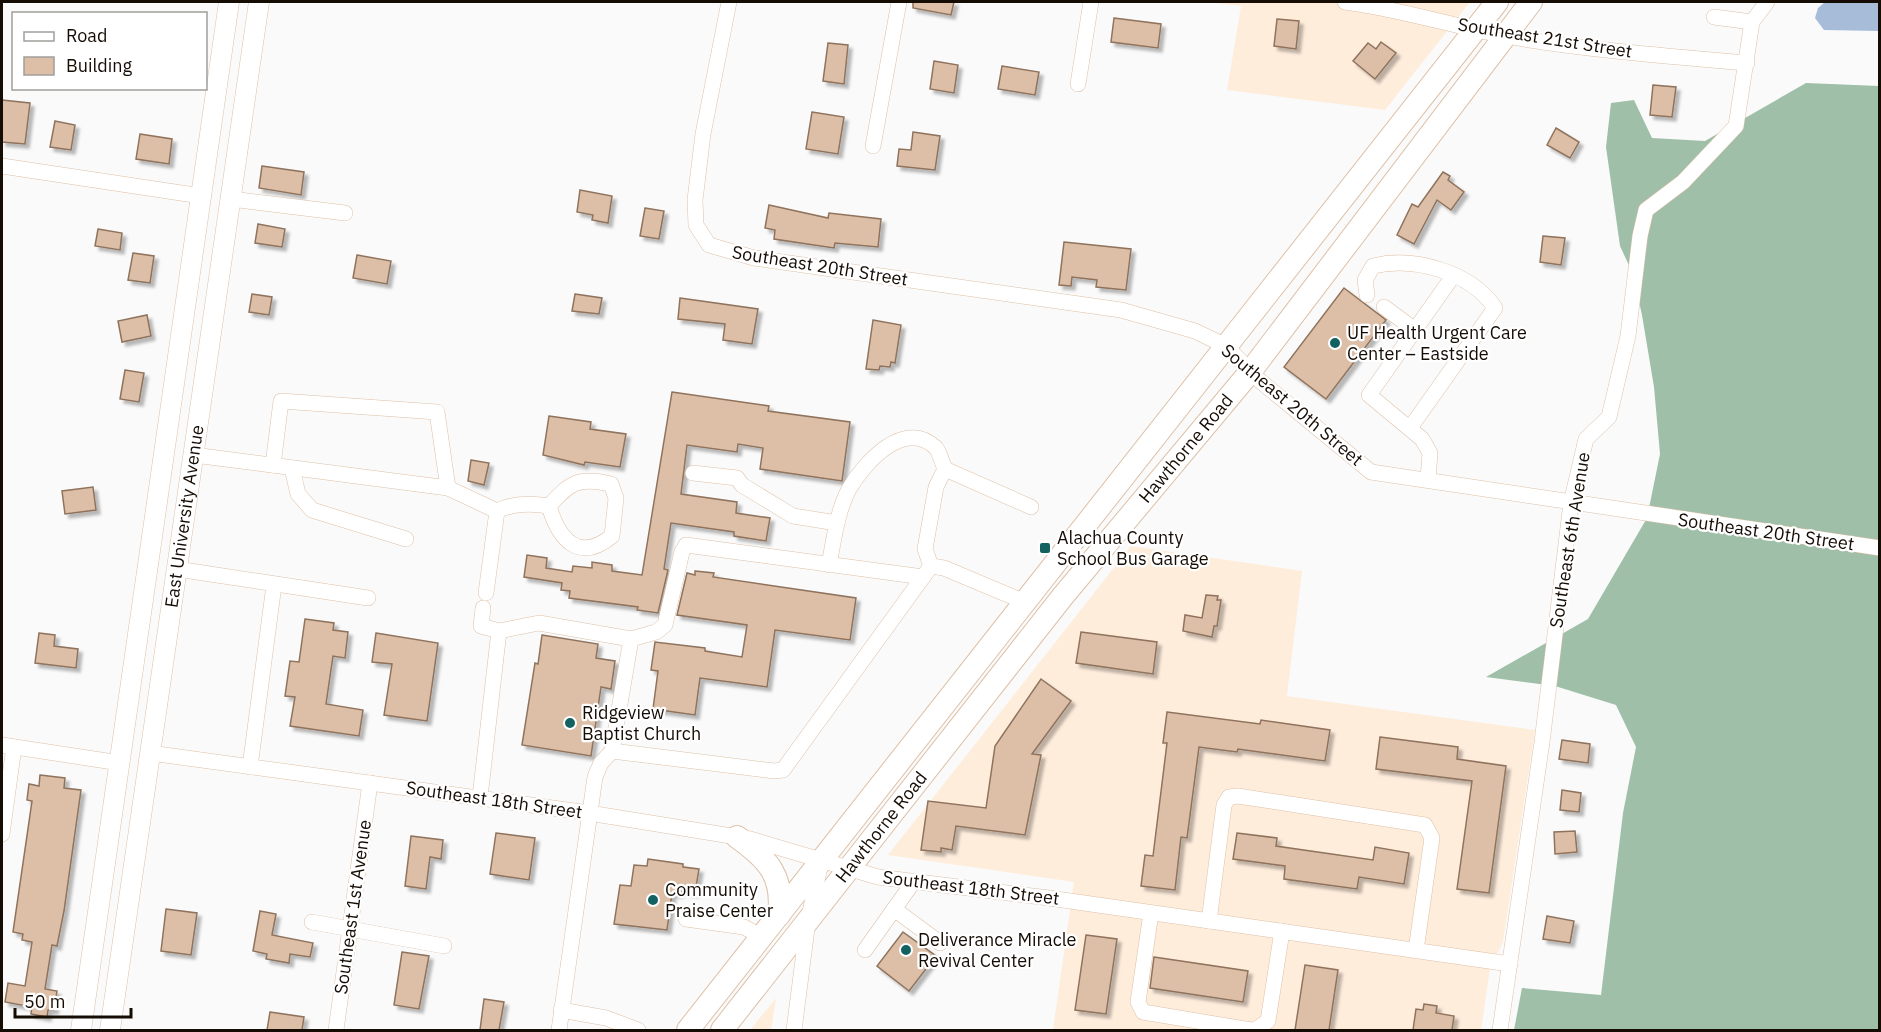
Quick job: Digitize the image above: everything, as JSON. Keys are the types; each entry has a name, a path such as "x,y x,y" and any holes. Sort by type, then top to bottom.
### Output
{"highway":[{"name":"Hawthorne Road","path":"688,1030 1497,2"},
{"name":"Hawthorne Road","path":"722,1030 1064,596 1250,372 1531,2"},
{"path":"737,837 764,858 777,879 780,888 779,915"}],"main road":[{"name":"East University Avenue","path":"81,1030 229,2"},
{"name":"East University Avenue","path":"111,1030 259,2"},
{"path":"201,196 231,199"},
{"path":"165,453 194,455"},
{"path":"120,763 150,753"}],"street":[{"name":"Southeast 20th Street","path":"729,2 703,134 695,200 696,225 708,244 754,258 1121,309 1195,331 1226,346 1250,372 1371,472 1880,548"},
{"path":"873,146 899,2"},
{"path":"1078,84 1091,2"},
{"name":"Southeast 21st Street","path":"1345,2 1377,6 1504,36 1660,56 1747,63"},
{"path":"1714,17 1752,22 1767,2"},
{"name":"Southeast 6th Avenue","path":"1500,1030 1542,742 1571,503 1586,439 1609,417 1628,336 1640,236 1646,210 1683,182 1736,126 1752,22"},
{"path":"2,166 201,196"},
{"path":"231,199 345,213"},
{"path":"1368,295 1365,280 1373,266 1392,261 1424,263 1453,276 1487,297 1495,308 1410,428"},
{"path":"1428,480 1430,453 1422,439 1369,395 1453,276"},
{"path":"1384,307 1415,330"},
{"path":"273,465 281,401 437,412 448,488"},
{"path":"830,564 837,523 849,489 875,455 892,443 908,437 922,439 937,449 945,469 1031,507"},
{"path":"194,455 448,488 497,511 506,507 533,503 549,506"},
{"path":"292,468 298,494 312,510 406,538"},
{"path":"612,751 774,771 783,770 927,572 925,549 936,488 945,469"},
{"path":"693,473 737,478 742,485 793,516 837,523"},
{"path":"580,480 611,484 616,498 612,536 599,547 582,549 566,540 555,527 549,506 568,485 580,480"},
{"path":"497,511 481,626 499,631 539,623 631,639 656,632 665,625 682,552 686,545 830,564 927,572 945,568 1025,602"},
{"path":"177,569 368,598"},
{"path":"250,767 274,585"},
{"path":"480,797 499,631"},
{"path":"559,1030 595,777 601,763 612,751 631,639"},
{"path":"2,834 8,746 120,763"},
{"name":"Southeast 18th Street","path":"150,753 480,797 737,837 764,842 848,870 914,881 1510,964"},
{"name":"Southeast 1st Avenue","path":"336,1030 370,783"},
{"path":"1209,921 1224,805 1229,797 1238,796 1425,825 1432,838 1416,950"},
{"path":"794,1030 808,921 822,861"},
{"path":"864,950 914,881"},
{"path":"894,909 940,944"},
{"path":"1150,913 1138,1002 1143,1012 1253,1030 1268,1021 1282,931"},
{"path":"686,920 744,927 762,937"},
{"path":"312,922 444,946"},
{"path":"561,1010 606,1018 639,1030"}],"shaded area":[{"path":"1206,2 1470,2 1385,110 1227,90 1241,6"},
{"path":"1131,546 1302,571 1287,696 1535,730 1503,942 1490,969 1481,1030 1053,1030 1074,882 888,855"},
{"path":"776,998 771,1030 750,1030"}],"green space":[{"path":"1806,83 1879,86 1879,1030 1514,1030 1522,988 1601,995 1623,813 1636,747 1616,705 1555,686 1486,677 1588,619 1647,518 1660,454 1654,387 1642,315 1633,274 1620,246 1606,147 1611,103 1634,100 1652,138 1705,141"}],"water":[{"path":"1825,2 1879,2 1879,31 1824,30 1815,18 1818,8"}],"building":[{"path":"913,2 954,2 951,15 913,8"},
{"path":"1114,18 1161,24 1158,48 1111,42"},
{"path":"1277,19 1299,21 1296,49 1274,46"},
{"path":"1381,42 1396,53 1375,79 1353,61 1368,43 1376,49"},
{"path":"828,43 848,45 844,84 823,81"},
{"path":"934,61 958,65 954,93 930,89"},
{"path":"1002,66 1039,72 1035,95 998,89"},
{"path":"1653,85 1676,87 1672,117 1650,115"},
{"path":"2,100 30,103 25,144 2,142"},
{"path":"812,112 844,117 838,154 806,149"},
{"path":"55,121 75,125 71,150 50,147"},
{"path":"1556,128 1579,142 1570,158 1547,145"},
{"path":"913,132 940,136 935,170 897,166 899,149 911,150"},
{"path":"140,134 172,139 169,164 136,159"},
{"path":"262,166 304,172 301,195 259,188"},
{"path":"1443,172 1450,176 1448,180 1464,192 1451,210 1437,200 1414,244 1397,235 1412,204 1418,207"},
{"path":"580,190 612,196 608,223 592,220 593,215 577,212"},
{"path":"769,205 828,218 829,213 881,219 878,247 835,243 834,248 774,239 775,230 765,228"},
{"path":"645,208 664,211 659,239 640,236"},
{"path":"258,224 285,229 282,247 255,243"},
{"path":"98,229 122,233 120,250 95,246"},
{"path":"1543,236 1565,238 1561,265 1540,262"},
{"path":"1064,242 1131,249 1126,290 1096,287 1097,280 1072,277 1071,286 1059,285"},
{"path":"133,253 154,256 150,283 128,280"},
{"path":"357,255 391,261 387,284 353,278"},
{"name":"UF Health Urgent Care Center – Eastside","path":"1344,288 1386,320 1326,399 1284,367"},
{"path":"252,294 272,297 269,315 249,312"},
{"path":"575,294 602,298 599,314 572,311"},
{"path":"680,298 758,309 752,344 723,340 725,324 678,319"},
{"path":"147,315 151,336 122,342 118,321"},
{"path":"873,320 901,325 895,363 891,362 890,367 880,366 879,370 866,369"},
{"path":"125,370 144,373 139,402 120,399"},
{"path":"672,392 769,406 768,411 850,422 842,481 760,469 763,448 738,444 737,452 687,445 681,494 737,502 736,513 770,518 766,541 734,536 734,532 671,523 664,569 668,570 658,613 637,610 638,607 569,598 570,591 561,590 562,583 524,577 527,555 547,558 546,568 572,572 573,566 592,568 592,562 612,565 612,571 642,575"},
{"path":"549,416 591,422 590,429 626,434 620,467 585,462 584,465 543,455"},
{"path":"471,460 489,463 484,485 468,481"},
{"path":"93,487 96,510 65,514 62,491"},
{"path":"695,571 714,573 713,577 856,598 850,640 775,630 767,687 700,678 695,715 653,709 658,671 651,670 655,642 705,648 705,651 742,657 747,625 677,615 687,573 695,575"},
{"path":"1206,595 1218,596 1217,600 1221,600 1217,626 1214,626 1212,637 1183,631 1185,615 1202,618"},
{"path":"305,619 334,623 333,630 348,632 345,658 333,656 326,704 363,710 359,736 290,726 295,697 285,696 290,661 299,662"},
{"path":"1081,632 1157,642 1153,674 1076,663"},
{"path":"39,633 55,635 54,646 78,649 76,668 35,663"},
{"path":"376,633 438,643 427,721 384,715 392,664 372,662"},
{"path":"542,635 598,644 596,658 615,661 611,689 601,687 591,756 522,745 535,663 538,664"},
{"path":"1041,679 1071,701 1032,754 1041,755 1025,835 956,826 952,850 941,848 941,852 921,850 928,801 986,808 995,746"},
{"path":"1167,712 1260,724 1261,720 1330,730 1325,761 1238,749 1237,752 1199,747 1187,838 1181,837 1175,890 1141,886 1145,855 1153,856 1167,743 1163,743"},
{"path":"1380,737 1458,747 1457,759 1506,766 1489,893 1457,889 1472,781 1376,769"},
{"path":"1562,740 1590,744 1588,763 1559,759"},
{"path":"40,775 65,778 64,788 81,790 64,911 57,946 52,945 45,989 57,991 54,1010 48,1010 47,1017 31,1014 32,1007 5,1002 8,983 25,986 32,942 22,940 23,934 13,932 32,801 27,800 29,784 39,786"},
{"path":"1562,790 1581,793 1579,812 1560,810"},
{"path":"1575,831 1577,852 1555,854 1554,832"},
{"path":"496,833 535,838 529,880 490,874"},
{"path":"1237,833 1277,838 1276,846 1373,860 1375,847 1409,853 1404,884 1359,877 1357,889 1284,879 1285,866 1233,859"},
{"path":"411,836 443,840 441,859 430,857 426,889 405,886"},
{"path":"648,859 683,864 683,867 699,869 695,893 679,891 678,894 672,893 667,930 614,924 620,885 631,886 634,865 647,866"},
{"path":"166,909 197,913 191,955 161,951"},
{"path":"260,911 276,914 272,935 313,943 310,957 290,954 289,963 266,959 267,954 253,951"},
{"path":"1547,916 1574,921 1570,943 1543,939"},
{"path":"903,932 936,956 909,991 877,966"},
{"path":"1086,935 1117,939 1106,1014 1075,1010"},
{"path":"402,952 429,956 419,1009 394,1005"},
{"path":"1154,957 1248,971 1243,1002 1150,988"},
{"path":"1305,965 1338,970 1329,1030 1295,1030"},
{"path":"484,999 504,1002 499,1030 480,1030"},
{"path":"1424,1004 1437,1006 1436,1013 1454,1016 1452,1030 1413,1030 1416,1009 1423,1010"},
{"path":"270,1012 304,1017 302,1030 267,1030"}],"place":[{"name":"UF Health Urgent Care Center – Eastside","path":"1335,343"},
{"name":"Alachua County School Bus Garage","path":"1045,548"},
{"name":"Ridgeview Baptist Church","path":"570,723"},
{"name":"Community Praise Center","path":"653,900"},
{"name":"Deliverance Miracle Revival Center","path":"906,950"}]}
